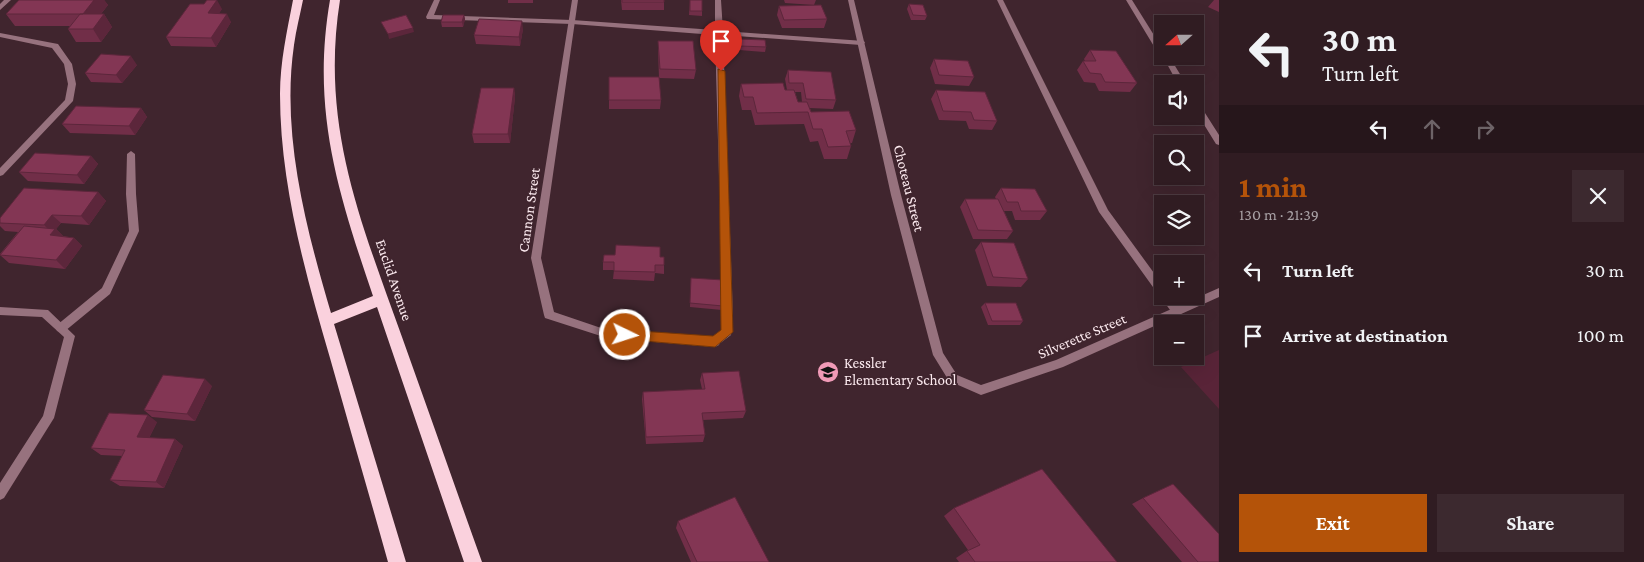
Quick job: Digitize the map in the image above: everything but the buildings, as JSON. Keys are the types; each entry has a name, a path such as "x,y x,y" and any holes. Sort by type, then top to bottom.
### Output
{"highway":[{"path":"298,0 287,62 287,114 294,196 326,321 397,562"},
{"name":"Euclid Avenue","path":"335,0 330,30 328,76 332,127 348,206 474,562"},
{"path":"326,321 381,299"}],"street":[{"path":"0,8 8,0"},
{"path":"437,0 430,17 572,22 861,43"},
{"name":"Cannon Street","path":"575,0 536,258 548,315 607,334 715,342 727,332 720,34"},
{"path":"718,0 720,34"},
{"name":"Choteau Street","path":"851,0 896,195 938,355 954,378"},
{"path":"1000,0 1104,212 1154,281"},
{"path":"1129,0 1154,40"},
{"path":"0,35 55,46 68,64 72,84 69,101 0,173"},
{"path":"1204,118 1219,142"},
{"path":"61,328 106,291 134,230 131,194 131,154"},
{"name":"Silverette Street","path":"954,378 981,390 1059,364 1219,292"},
{"path":"1173,305 1177,311"},
{"path":"0,311 44,313 70,336 48,418 0,494"}],"shaded area":[{"path":"1219,350 1219,409 1181,367 1185,365 1204,365 1204,357"}],"place":[{"name":"Kessler Elementary School","path":"828,372"}],"route":[{"path":"625,335 715,342 727,332 721,71"}]}
